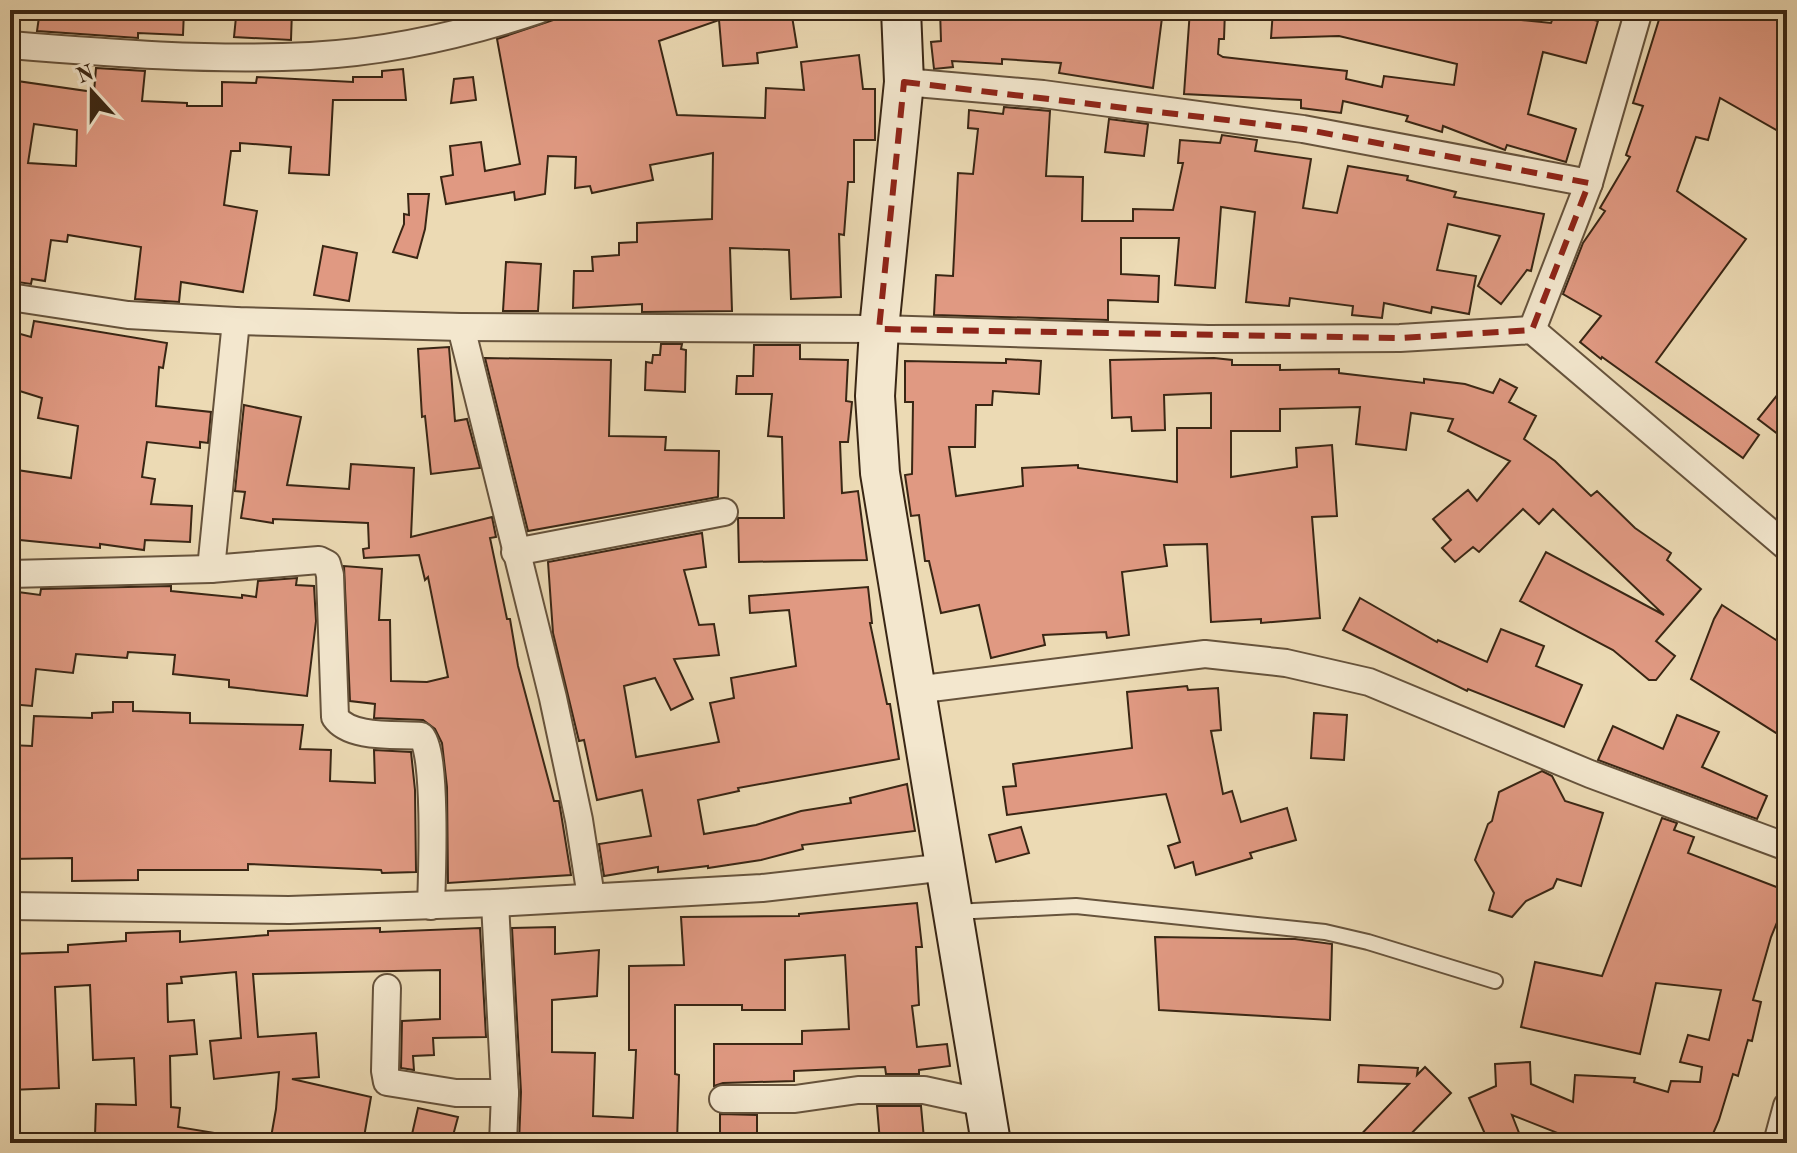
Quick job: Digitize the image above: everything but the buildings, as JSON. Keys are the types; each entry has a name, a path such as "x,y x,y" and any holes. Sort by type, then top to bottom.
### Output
{"street":[{"path":"10,45 133,55 311,56 410,43 492,25 538,10"},
{"path":"901,10 904,82 875,396 880,473 991,1143"},
{"path":"1532,330 1589,183 1639,10"},
{"path":"904,82 1043,94 1303,129 1589,183"},
{"path":"10,297 128,315 461,327 879,329 1208,339 1400,338 1532,330 1787,547"},
{"path":"211,569 236,321"},
{"path":"461,327 556,713 579,820 591,897"},
{"path":"515,552 724,512"},
{"path":"10,574 211,569 319,560 327,564 330,575 335,717 340,725 360,731 421,736 427,744 432,801 431,906"},
{"path":"915,690 1205,654 1286,663 1369,682 1590,774 1787,847"},
{"path":"10,906 289,910 431,906 762,888 947,867"},
{"path":"495,903 505,1093 503,1143"},
{"path":"387,988 387,1082 456,1093 505,1093"},
{"path":"723,1099 795,1099 858,1090 924,1090 984,1103"},
{"path":"1777,1143 1787,1106"}],"lane":[{"path":"954,912 1076,906 1325,932 1495,981"}],"highlighted area":[{"path":"904,82 1303,129 1589,183 1532,330 1400,338 879,329"}]}
